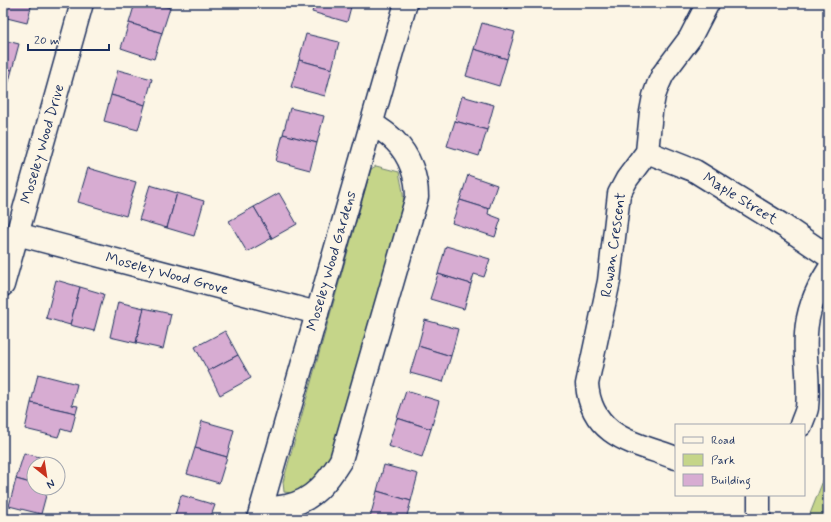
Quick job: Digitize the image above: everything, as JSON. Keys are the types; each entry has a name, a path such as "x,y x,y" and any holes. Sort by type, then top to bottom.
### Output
{"street":[{"name":"Moseley Wood Drive","path":"3,285 82,3"},
{"name":"Moseley Wood Gardens","path":"260,514 373,124 406,3"},
{"path":"647,152 651,112 658,85 663,74 690,38 708,3"},
{"path":"260,514 305,500 321,488 332,475 341,460 417,198 417,185 414,173 405,154 395,140 373,124"},
{"name":"Maple Street","path":"647,152 696,171 784,226 828,256"},
{"name":"Rowan Crescent","path":"647,152 627,179 619,194 609,282 587,384 588,393 595,412 602,423 612,433 627,441 675,458"},
{"name":"Moseley Wood Grove","path":"17,234 317,313"},
{"path":"801,424 807,409 806,334 809,315 813,299 828,271"},
{"path":"759,496 759,519"}],"green space":[{"path":"376,166 399,172 403,192 404,211 330,463 315,482 292,493 284,492 283,482 371,169"},
{"path":"828,468 828,519 808,519"}],"building":[{"path":"3,3 32,3 27,23 3,17"},
{"path":"135,3 155,3 170,8 162,33 129,23"},
{"path":"315,3 352,3 347,22 312,12"},
{"path":"487,3 509,3 508,9"},
{"path":"129,23 162,33 154,59 121,48"},
{"path":"482,23 515,32 507,59 474,49"},
{"path":"306,34 339,42 332,69 299,60"},
{"path":"3,40 19,44 12,70 3,68"},
{"path":"474,49 507,59 499,86 466,76"},
{"path":"299,60 332,69 325,96 291,87"},
{"path":"3,68 12,70 5,96 3,96"},
{"path":"118,70 152,79 145,105 111,95"},
{"path":"111,95 145,105 138,130 104,121"},
{"path":"462,96 494,105 487,130 455,121"},
{"path":"290,108 324,116 317,143 283,134"},
{"path":"455,121 487,130 479,156 447,146"},
{"path":"283,134 317,143 310,170 276,161"},
{"path":"88,168 136,182 126,216 78,202"},
{"path":"468,175 497,185 489,209 460,200"},
{"path":"150,185 177,193 167,228 139,220"},
{"path":"177,193 204,201 194,236 167,228"},
{"path":"279,193 297,224 272,238 254,207"},
{"path":"460,200 489,209 488,214 501,219 495,237 452,223"},
{"path":"254,207 272,238 247,252 229,221"},
{"path":"446,246 490,259 484,277 474,274 471,284 438,274"},
{"path":"438,274 471,284 464,309 430,299"},
{"path":"56,280 80,287 70,325 46,318"},
{"path":"80,287 104,294 94,331 70,325"},
{"path":"118,302 144,308 136,343 110,337"},
{"path":"144,308 171,314 163,349 136,343"},
{"path":"425,320 458,329 451,356 418,346"},
{"path":"225,331 238,355 208,371 195,347"},
{"path":"418,346 451,356 443,382 410,373"},
{"path":"238,355 251,378 220,395 208,371"},
{"path":"38,374 77,384 72,405 78,406 76,413 31,403"},
{"path":"406,391 439,401 431,429 397,418"},
{"path":"31,403 76,413 71,432 61,429 58,437 25,429"},
{"path":"397,418 431,429 422,457 388,446"},
{"path":"202,421 234,430 227,457 195,448"},
{"path":"195,448 227,457 219,483 187,474"},
{"path":"24,453 36,456 26,456 26,482 16,479"},
{"path":"384,465 418,474 411,501 377,491"},
{"path":"16,479 26,482 26,496 46,496 41,514 9,506"},
{"path":"377,491 411,501 406,519 370,518"},
{"path":"181,495 215,505 210,519 174,519"}]}
